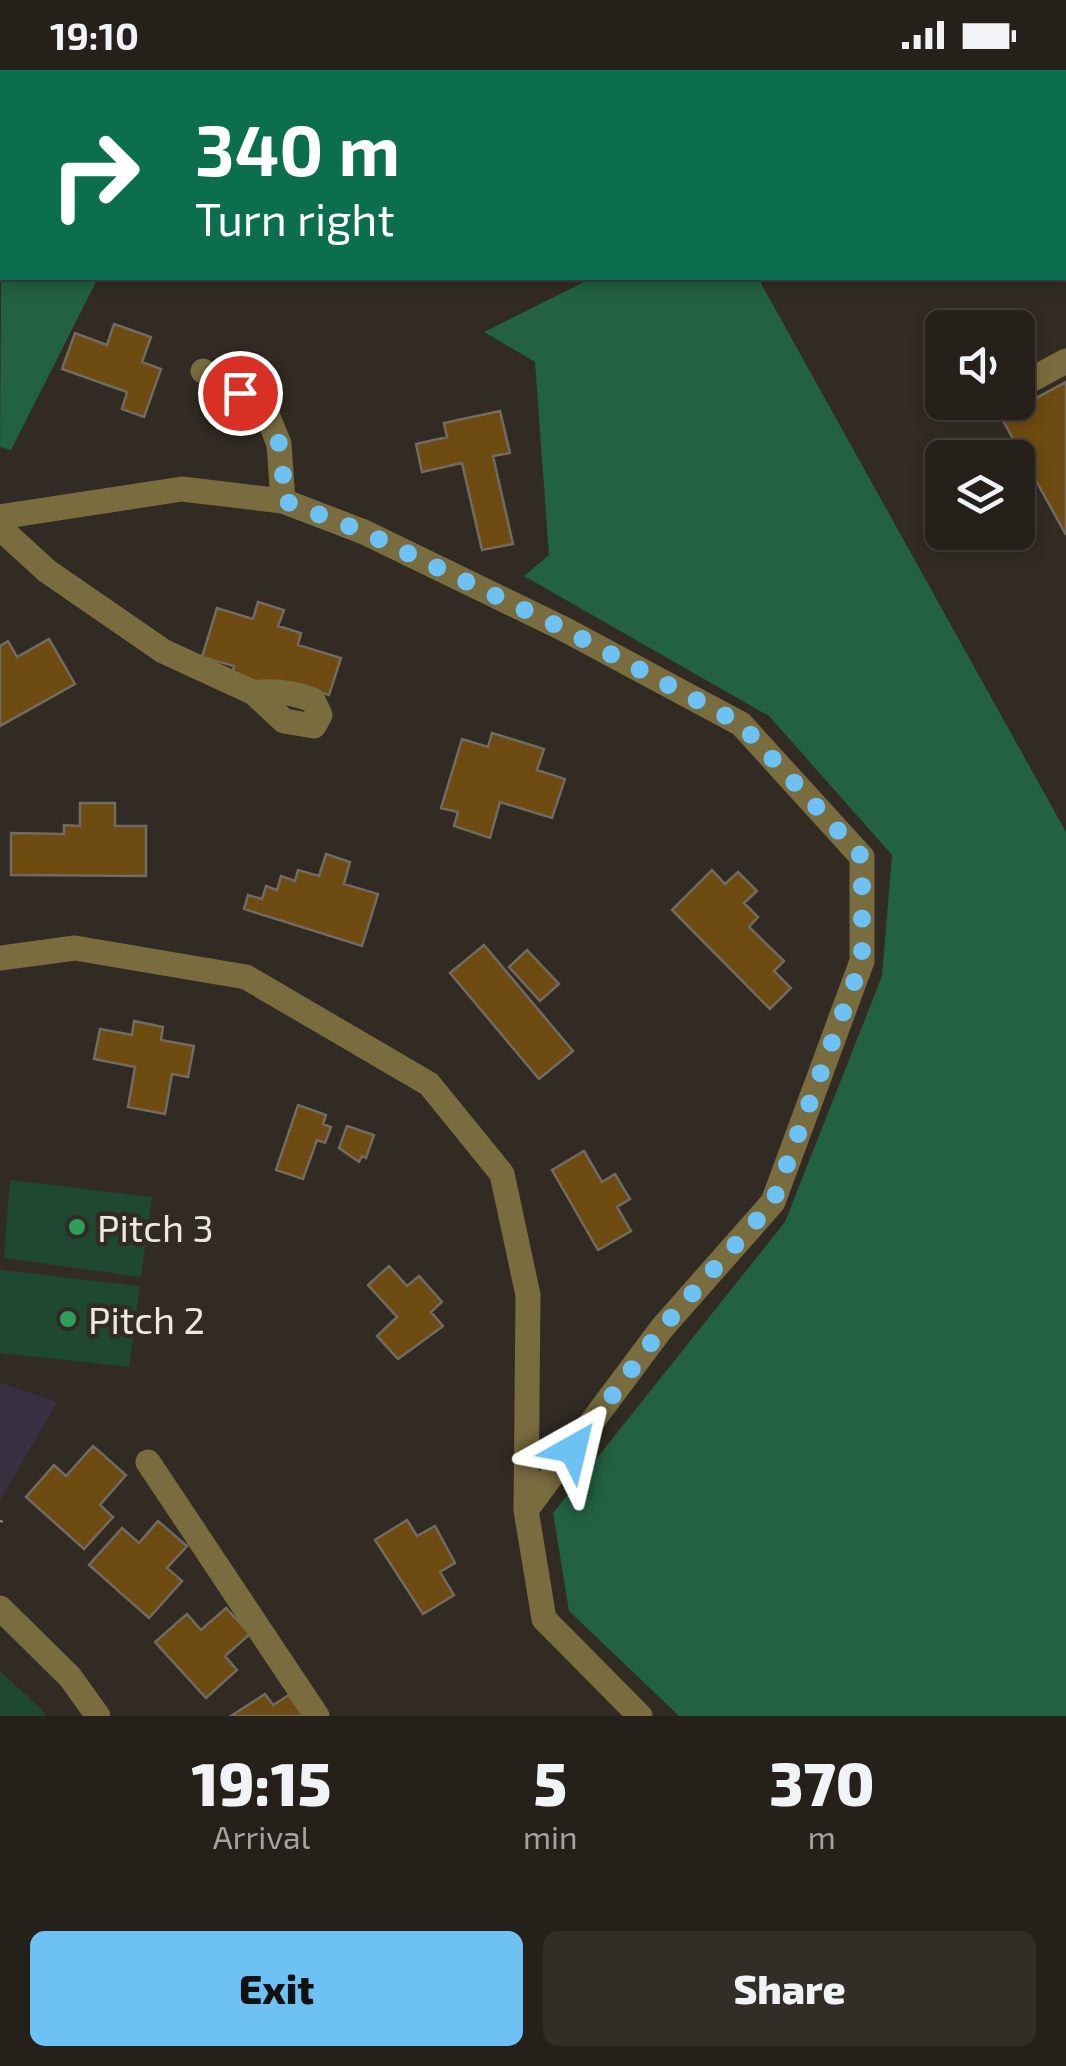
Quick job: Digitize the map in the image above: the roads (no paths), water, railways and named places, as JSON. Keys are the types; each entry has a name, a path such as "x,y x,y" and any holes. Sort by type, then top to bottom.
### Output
{"street":[{"path":"1035,377 1066,361"},
{"path":"203,370 264,408 279,444 282,500"},
{"path":"0,516 182,489 282,500 364,532 564,629 741,724 862,857 862,961 773,1202 662,1328 526,1510"},
{"path":"0,528 47,571 163,652 254,694"},
{"path":"0,958 75,948 246,976 429,1084 502,1174 528,1294 526,1510 544,1619 640,1716"},
{"path":"148,1462 317,1716"},
{"path":"0,1608 70,1677 98,1716"}],"place":[{"name":"Pitch 3","path":"77,1227"},
{"name":"Pitch 2","path":"68,1319"}]}
